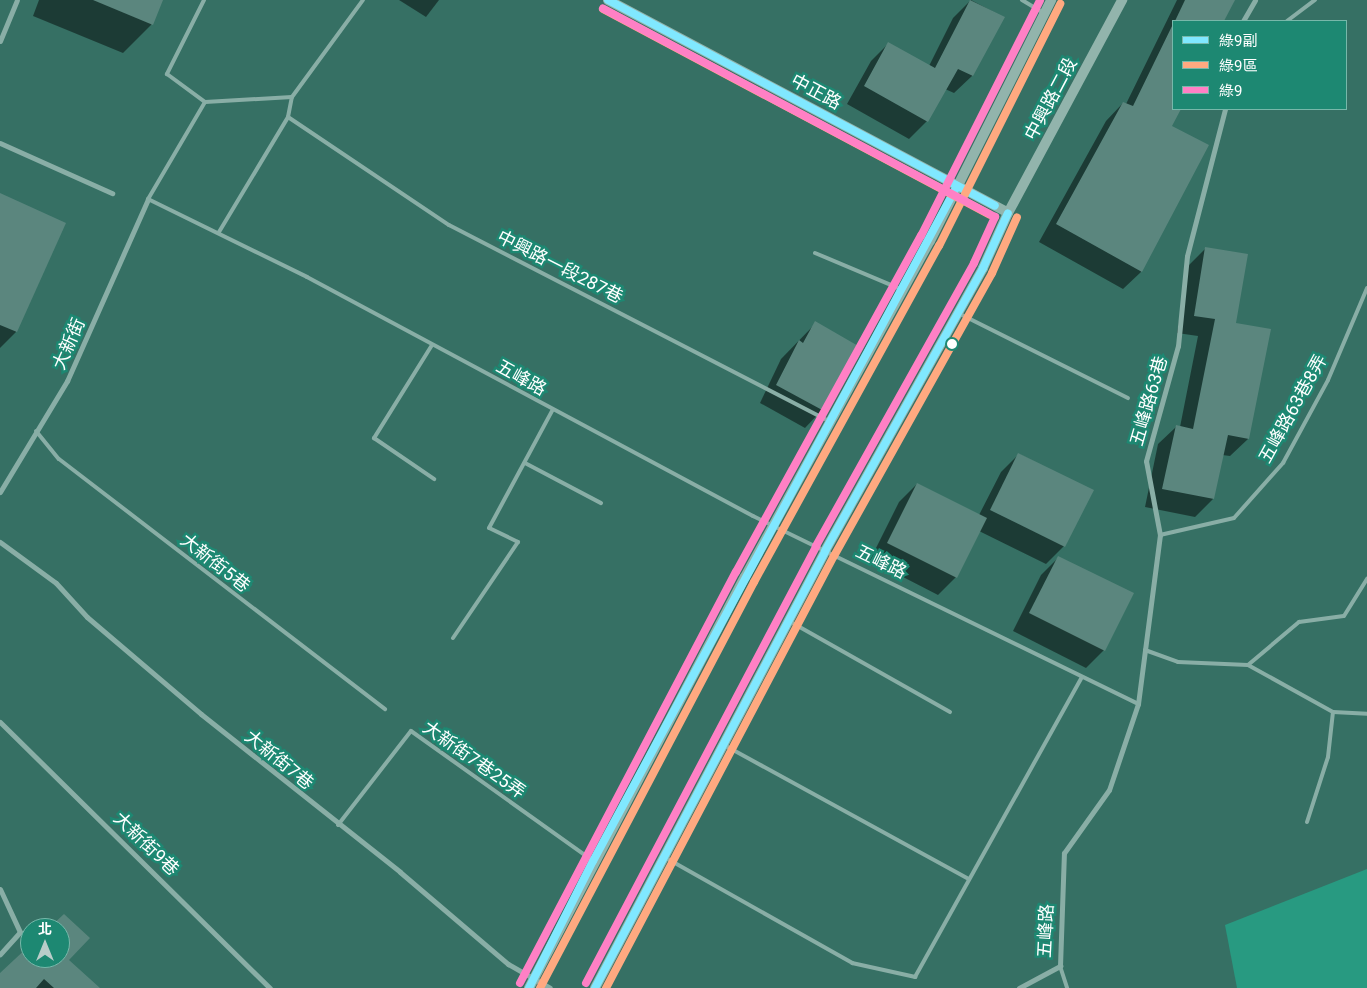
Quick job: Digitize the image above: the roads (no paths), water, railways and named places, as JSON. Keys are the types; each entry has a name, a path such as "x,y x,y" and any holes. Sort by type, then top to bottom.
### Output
{"street":[{"path":"0,41 17,0"},
{"name":"中正路","path":"608,0 1008,213"},
{"path":"531,983 593,861 903,290 1050,0"},
{"name":"中興路二段","path":"595,988 787,620 958,313 1008,213 1122,0"},
{"path":"1244,20 1256,0"},
{"name":"五峰路63巷","path":"1138,704 1160,535 1146,461 1178,346 1187,256 1225,110"},
{"path":"0,143 112,193"},
{"name":"大新街","path":"0,492 67,381 148,199"},
{"name":"大新街7巷","path":"0,542 56,583 87,617 119,644 531,983 550,988"},
{"name":"五峰路","path":"1019,988 1060,966 1064,853 1108,790 1138,704"},
{"name":"大新街9巷","path":"0,722 270,988"},
{"path":"0,889 20,932 0,954"}],"lane":[{"path":"204,0 167,74 205,102 292,97"},
{"path":"219,232 288,117 292,97 362,0"},
{"path":"1022,0 1044,13"},
{"path":"1289,20 1315,0"},
{"path":"148,199 205,102"},
{"name":"中興路一段287巷","path":"288,117 449,225 830,422"},
{"name":"五峰路","path":"148,199 219,232 552,411 774,526 1138,704"},
{"path":"815,253 903,290"},
{"name":"五峰路63巷8弄","path":"1160,535 1234,518 1283,463 1328,380 1367,288"},
{"path":"958,313 1128,398"},
{"path":"432,345 374,438 434,479"},
{"path":"453,638 518,542 489,528 552,411"},
{"name":"大新街5巷","path":"36,431 59,459 385,709"},
{"path":"525,463 601,503"},
{"path":"1248,665 1299,622 1344,616 1367,579"},
{"path":"787,620 950,712"},
{"path":"1145,650 1178,662 1248,665 1333,712 1367,714"},
{"path":"664,857 852,963 915,977 1082,677"},
{"path":"1307,822 1328,757 1333,712"},
{"name":"大新街7巷25弄","path":"338,825 411,731 593,861"},
{"path":"722,744 969,879"},
{"path":"1060,966 1067,988"}]}
